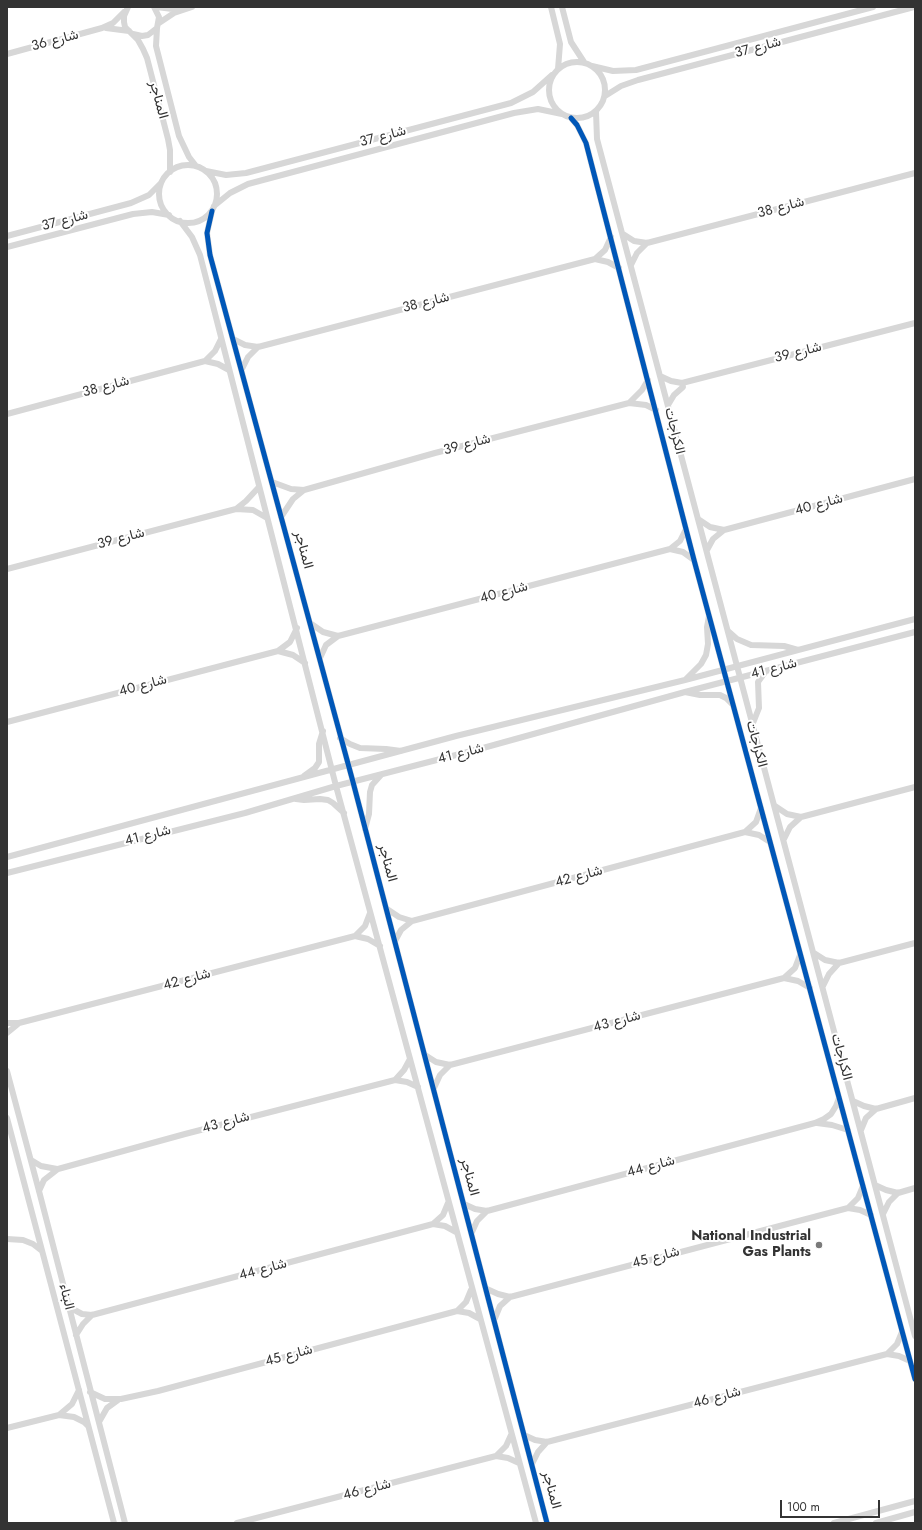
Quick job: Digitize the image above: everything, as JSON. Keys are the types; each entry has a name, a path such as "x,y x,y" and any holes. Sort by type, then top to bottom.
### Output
{"street":[{"path":"156,7 182,10"},
{"name":"المناجر","path":"156,7 159,17 156,46 179,136 183,147 196,166"},
{"path":"158,25 182,10 192,7"},
{"path":"551,7 560,44 558,68"},
{"path":"562,7 571,42 584,62"},
{"name":"شارع 37","path":"592,66 614,71 636,70 873,7"},
{"name":"شارع 37","path":"605,96 621,86 638,80 914,7"},
{"path":"127,8 124,22 130,32"},
{"name":"شارع 36","path":"7,54 102,28 118,20 127,8"},
{"name":"شارع 36","path":"102,28 116,28 142,36 153,32 158,25"},
{"name":"المناجر","path":"130,32 143,49 147,58 168,139 171,155 170,172"},
{"path":"574,62 584,62 598,71 603,79 606,88 605,96 602,105 596,112 584,117 571,118 562,114 556,109 548,92 549,84 552,75 558,68 574,62"},
{"name":"شارع 37","path":"206,171 226,175 246,173 511,103 533,92 552,75"},
{"name":"شارع 37","path":"213,208 230,193 248,184 514,113 538,109 562,114"},
{"name":"الكراجات","path":"596,112 595,121 597,139 915,1334"},
{"name":"الكراجات","path":"571,118 577,125 586,143 694,560 915,1379"},
{"path":"179,166 196,166 206,171 216,184 217,195 213,208 208,215 198,221 192,222 180,221 170,216 166,212 161,202 160,191 163,180 170,172 179,166"},
{"name":"شارع 38","path":"647,243 915,173"},
{"name":"شارع 37","path":"7,236 131,203 149,195 163,180"},
{"name":"المناجر","path":"213,208 208,227 208,244 387,909 394,942 495,1318 547,1523"},
{"name":"شارع 37","path":"7,247 133,214 152,212 170,216"},
{"name":"المناجر","path":"180,221 192,237 200,254 267,518 297,628 336,786 536,1523"},
{"path":"623,234 634,240 647,243"},
{"path":"595,259 605,250 611,237"},
{"path":"631,265 637,253 647,243"},
{"path":"595,259 608,262 619,268"},
{"name":"شارع 38","path":"233,339 245,345 258,347 595,259"},
{"name":"شارع 39","path":"682,383 915,323"},
{"path":"205,361 215,352 221,340"},
{"path":"242,369 248,357 258,347"},
{"path":"205,361 218,364 229,370"},
{"name":"شارع 38","path":"7,414 205,361"},
{"path":"660,376 671,381 682,383 683,386 674,395 668,405"},
{"path":"630,403 642,390 648,380"},
{"name":"شارع 39","path":"272,482 284,488 304,490 435,453 630,403 646,404 656,410"},
{"name":"شارع 40","path":"706,550 713,538 724,530 915,479"},
{"name":"شارع 39","path":"236,509 259,487"},
{"name":"شارع 39","path":"281,517 293,499 304,490"},
{"name":"شارع 39","path":"7,569 236,509 253,510 267,518"},
{"path":"698,519 710,527 724,530"},
{"path":"670,549 680,541 686,529"},
{"path":"670,549 683,552 694,560"},
{"name":"شارع 40","path":"320,658 326,645 338,636 670,549"},
{"path":"685,680 701,664 706,655 708,644 707,627 710,615"},
{"name":"شارع 41","path":"7,857 402,751 724,670 915,619"},
{"path":"310,623 323,632 338,636"},
{"name":"شارع 40","path":"7,722 278,651 290,642 297,628"},
{"path":"728,631 737,639 751,645 784,646 798,650"},
{"name":"شارع 41","path":"7,873 245,813 336,786 483,748 741,677 915,632"},
{"path":"278,651 293,655 306,664"},
{"path":"753,723 759,708 758,682 766,671"},
{"path":"685,692 700,695 720,695 726,698 734,707"},
{"path":"301,778 315,768 318,762 319,744 323,731"},
{"path":"340,738 360,748 402,751"},
{"name":"المناجر","path":"365,830 369,814 370,792 377,779 382,774"},
{"path":"775,806 787,814 801,817 915,787"},
{"path":"295,798 304,800 328,800 344,814"},
{"path":"745,832 756,822 761,808"},
{"path":"784,840 790,827 801,817"},
{"path":"745,832 759,835 770,842"},
{"name":"شارع 42","path":"412,921 745,832"},
{"path":"387,909 399,917 412,921"},
{"path":"355,936 365,926 371,912"},
{"path":"394,942 402,930 412,921"},
{"path":"355,936 368,939 380,947"},
{"name":"شارع 42","path":"7,1023 19,1023 355,936"},
{"path":"823,987 828,974 839,964 915,943"},
{"path":"814,953 825,960 839,964"},
{"path":"784,978 795,968 801,954"},
{"path":"784,978 798,981 810,988"},
{"name":"شارع 43","path":"450,1065 784,978"},
{"name":"شارع 42","path":"7,1032 19,1023"},
{"path":"425,1054 436,1062 450,1065"},
{"path":"395,1080 404,1070 410,1058"},
{"path":"434,1089 440,1075 450,1065"},
{"name":"البناء","path":"7,1071 40,1191 90,1392 125,1523"},
{"name":"شارع 43","path":"40,1191 44,1180 58,1169 192,1132 395,1080 407,1082 418,1087"},
{"name":"شارع 44","path":"487,1211 815,1123 824,1120 831,1114 839,1098"},
{"path":"861,1130 866,1118 876,1109 915,1098"},
{"path":"853,1101 876,1109"},
{"name":"البناء","path":"7,1118 114,1523"},
{"name":"شارع 44","path":"815,1123 832,1124 848,1130"},
{"name":"شارع 43","path":"31,1160 41,1166 58,1169"},
{"path":"875,1185 898,1193"},
{"path":"848,1208 858,1198 863,1186"},
{"path":"883,1214 889,1202 898,1193 915,1188"},
{"path":"433,1224 443,1214 448,1202"},
{"path":"464,1204 475,1209 487,1211"},
{"path":"848,1208 860,1210 871,1215"},
{"name":"شارع 45","path":"510,1297 848,1208"},
{"path":"472,1233 477,1221 487,1211"},
{"path":"433,1224 445,1226 456,1232"},
{"name":"شارع 44","path":"92,1315 433,1224"},
{"path":"7,1239 23,1240 33,1244 42,1251"},
{"path":"457,1311 466,1302 472,1289"},
{"path":"487,1289 510,1297"},
{"path":"495,1318 500,1306 510,1297"},
{"path":"69,1307 78,1312 92,1315"},
{"path":"457,1311 469,1313 480,1318"},
{"name":"شارع 45","path":"90,1392 105,1399 121,1399 158,1391 457,1311"},
{"path":"76,1335 83,1324 92,1315"},
{"path":"887,1354 897,1344 902,1332"},
{"name":"شارع 46","path":"524,1435 535,1440 547,1442 887,1354 899,1356 910,1361"},
{"path":"8,1426 59,1414 72,1404 79,1390"},
{"name":"شارع 45","path":"98,1422 107,1408 121,1399"},
{"path":"59,1414 79,1418 88,1426"},
{"path":"496,1456 506,1446 512,1434"},
{"path":"532,1464 538,1452 547,1442"},
{"name":"شارع 46","path":"237,1523 496,1456 508,1458 519,1463"},
{"path":"834,1523 915,1501"},
{"path":"876,1523 915,1512"}],"cycle path":[{"path":"571,118 577,125 586,143 694,560 915,1379"},
{"path":"212,211 207,233 210,255 353,782 547,1523"}],"place":[{"name":"National Industrial Gas Plants","path":"819,1245"}]}
